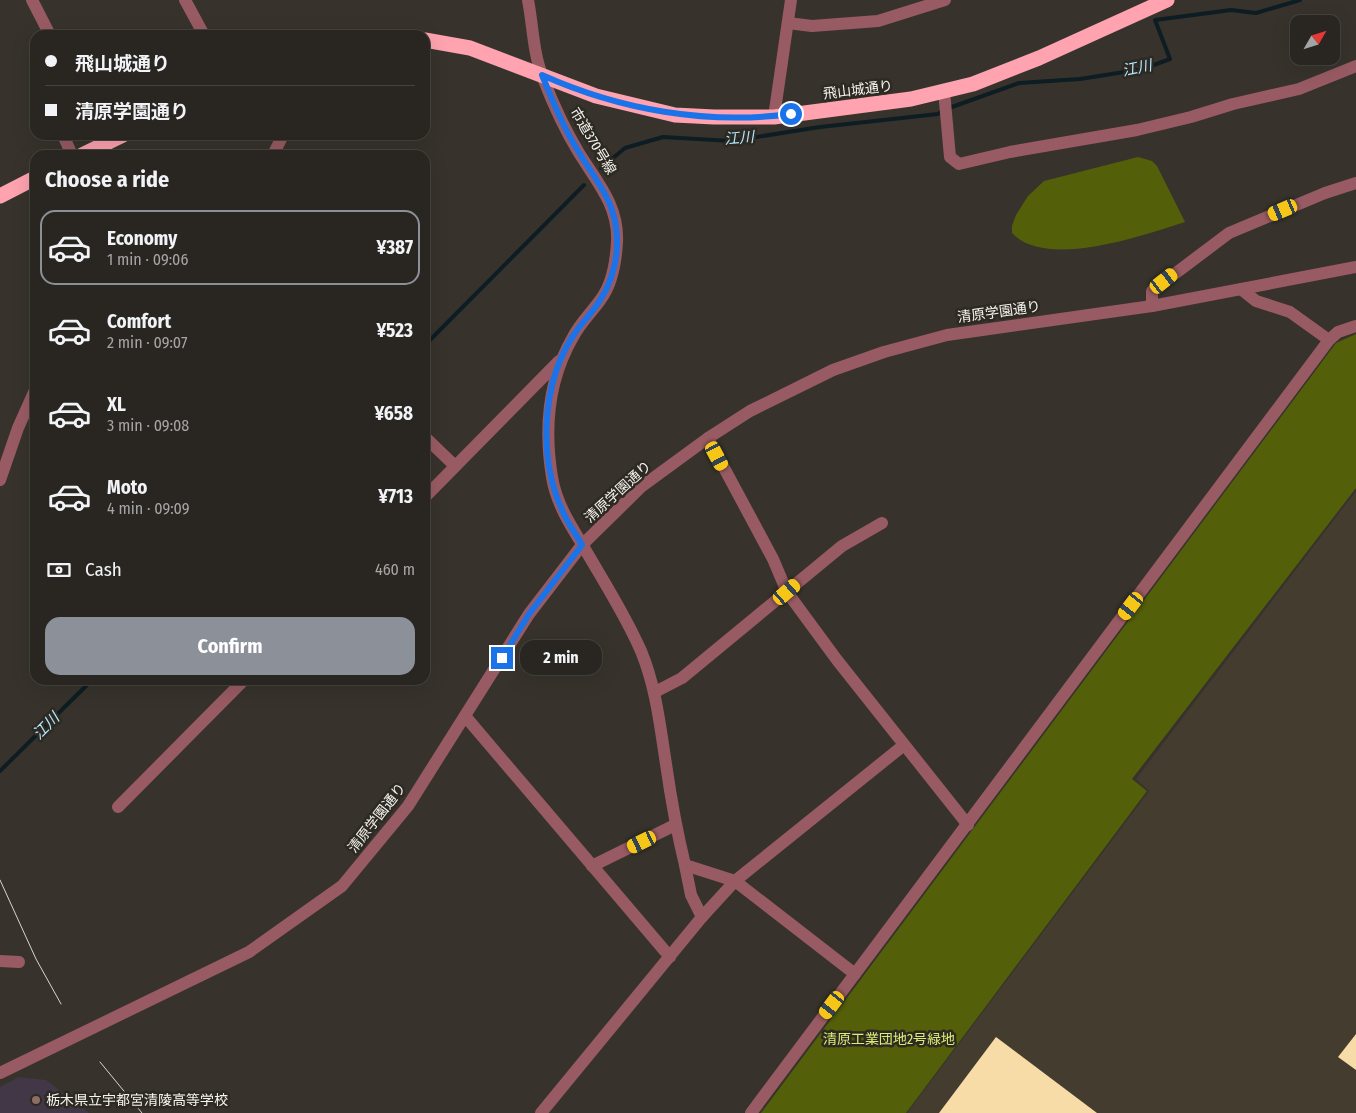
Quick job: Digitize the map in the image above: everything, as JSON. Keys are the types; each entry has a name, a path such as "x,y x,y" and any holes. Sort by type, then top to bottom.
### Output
{"highway":[{"name":"飛山城通り","path":"430,41 470,48 596,96 675,114 714,117 774,116 887,103 973,84 1014,68 1167,0"},
{"path":"105,150 118,140"},
{"path":"0,196 30,181"}],"street":[{"path":"32,0 47,30"},
{"path":"185,0 201,30"},
{"name":"市道370号線","path":"528,0 534,47 542,75 559,116 580,154 602,185 614,212 617,240 614,268 603,297 574,334 561,359 548,417 547,446 552,480 563,512 641,651 655,692 675,825 691,896 702,916"},
{"path":"774,116 791,0"},
{"path":"788,23 812,26 878,21 940,0"},
{"path":"944,91 950,157 958,164 1010,152 1137,130 1192,117 1233,104 1298,89 1356,66"},
{"path":"1152,306 1152,291 1229,233 1325,193 1356,183"},
{"name":"清原学園通り","path":"0,1073 249,952 342,886 408,806 529,614 582,545 641,487 708,438 750,411 833,370 884,352 948,335 1152,306 1356,267"},
{"path":"1241,289 1256,301 1290,312 1329,340"},
{"path":"751,1113 1329,340 1338,332 1356,326"},
{"path":"430,491 561,359"},
{"path":"0,480 18,428 30,401"},
{"path":"708,438 773,559 787,592 968,825"},
{"path":"430,442 455,466"},
{"path":"655,692 682,678 842,546 882,523"},
{"path":"118,807 239,685"},
{"path":"465,716 670,957"},
{"path":"541,1113 702,916 735,881 904,745"},
{"path":"592,866 675,825"},
{"path":"685,866 735,881 855,974"},
{"path":"0,961 19,962"}],"shaded area":[{"path":"1356,491 1356,1113 907,1113 1149,791 1136,779"},
{"name":"栃木県立宇都宮清陵高等学校","path":"19,1077 46,1080 89,1113 0,1113 0,1087"}],"green space":[{"path":"1138,157 1152,161 1157,166 1185,222 1121,241 1071,249 1048,249 1028,244 1012,233 1012,226 1016,215 1028,196 1044,181"},
{"name":"清原工業団地2号緑地","path":"1356,334 1356,488 1132,779 1147,791 906,1113 761,1113 1336,343"}],"building":[{"path":"1356,1034 1356,1070 1338,1057"},
{"path":"996,1037 1097,1113 939,1113"}],"waterway":[{"name":"江川","path":"949,108 1019,83 1080,79 1143,69 1170,59 1155,20 1231,10 1256,13 1300,0"},
{"name":"江川","path":"601,168 625,148 663,137 731,141 820,127 938,114 943,110"},
{"name":"江川","path":"430,340 584,185"},
{"name":"江川","path":"0,771 87,685"}],"tram line":[{"path":"0,880 36,959 61,1004"},
{"path":"100,1062 142,1113"}],"place":[{"name":"栃木県立宇都宮清陵高等学校","path":"36,1100"}],"route":[{"path":"502,658 529,614 582,545 563,512 552,480 547,446 548,417 553,386 561,359 574,334 603,297 614,268 617,240 614,212 602,185 580,154 559,116 542,75 596,96 675,114 714,117 791,114"}]}
